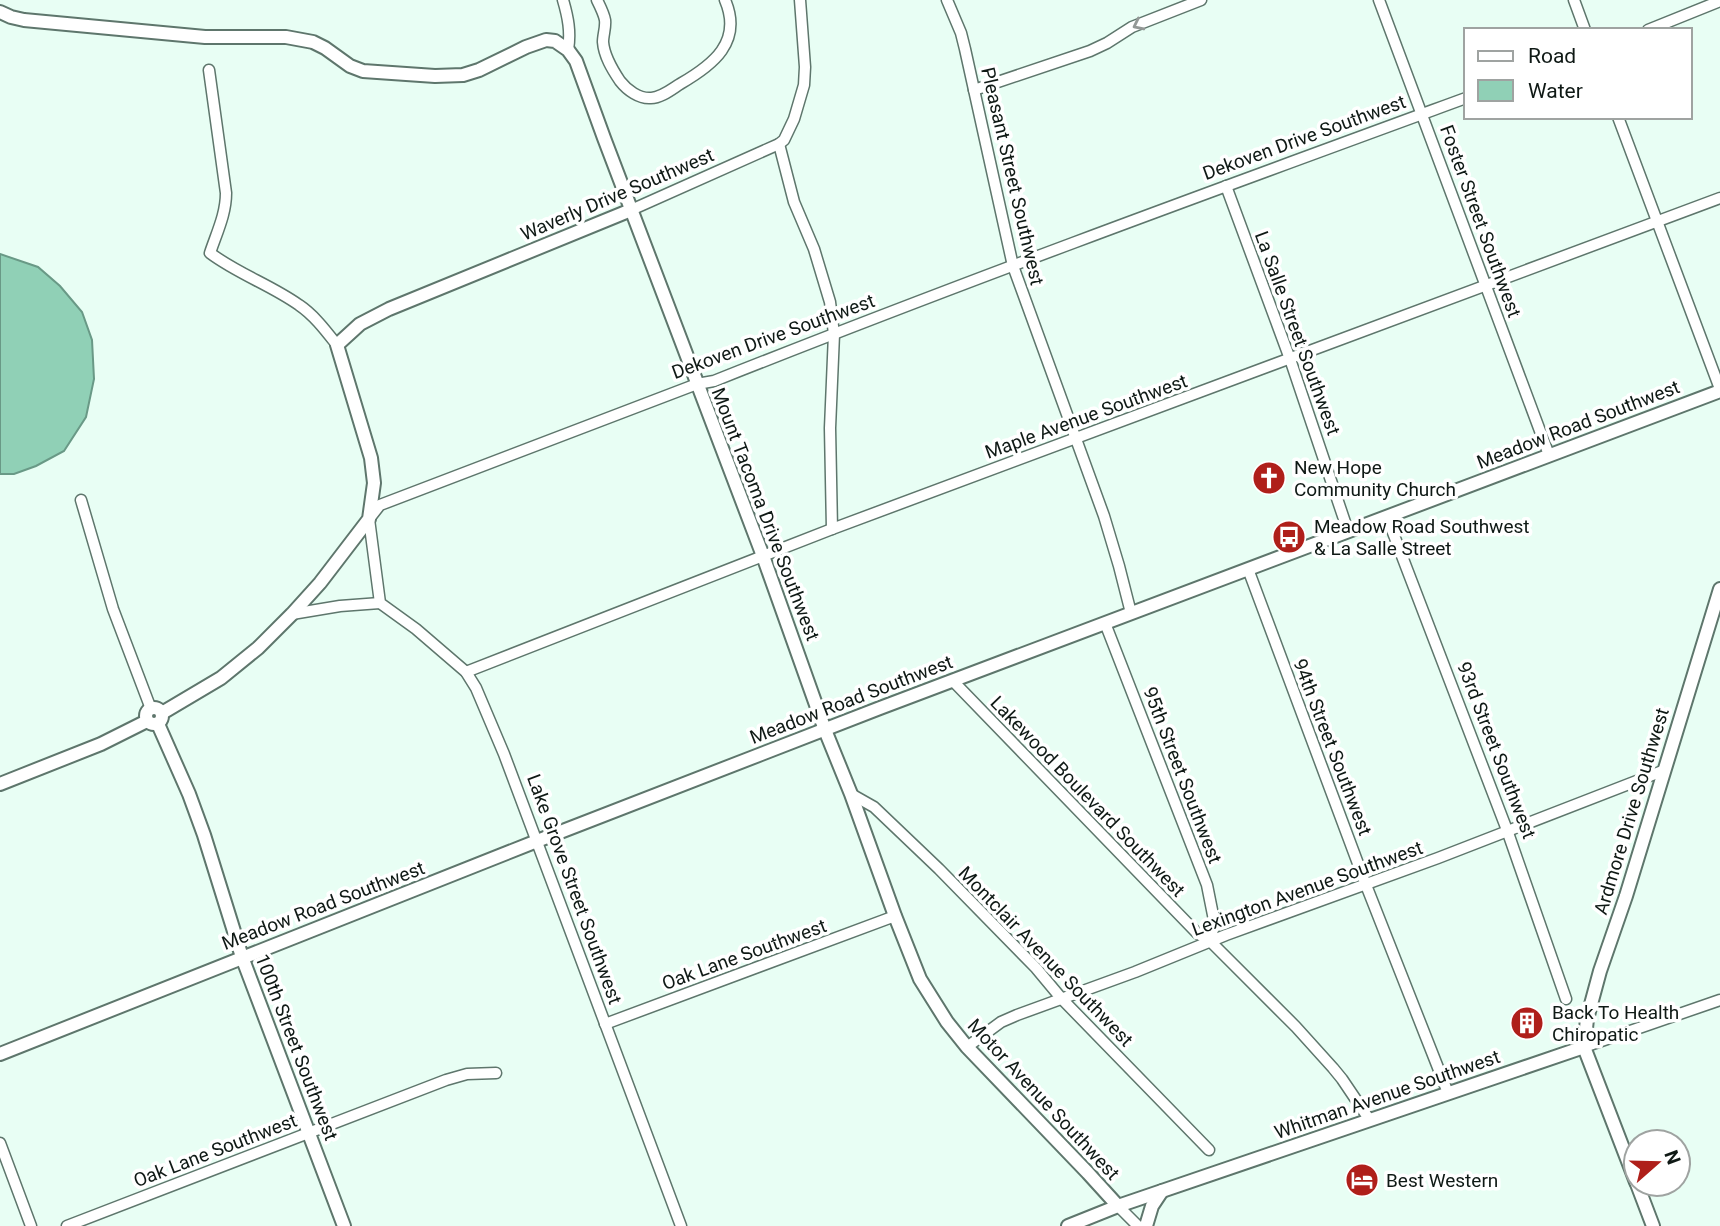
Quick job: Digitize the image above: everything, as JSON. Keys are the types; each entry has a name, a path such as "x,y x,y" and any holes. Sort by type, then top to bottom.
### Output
{"street":[{"path":"0,12 24,20 48,23 205,37 271,36 302,39 325,48 363,71 435,76 463,75 479,70 546,40 555,41 568,50 570,37 563,0"},
{"path":"597,0 605,21 603,42 607,59 621,82 635,95 652,99 701,72 719,55 728,40 732,20 725,0"},
{"path":"800,0 804,85 794,118 784,140 779,144 794,202 820,266 830,302 834,334 830,428 832,529"},
{"name":"Pleasant Street Southwest","path":"947,0 961,33 1013,266 1076,438"},
{"path":"974,90 1090,51 1132,27 1201,0"},
{"name":"Foster Street Southwest","path":"1379,0 1549,456"},
{"path":"1574,0 1584,28"},
{"path":"1652,28 1720,1"},
{"name":"Mount Tacoma Drive Southwest","path":"568,50 576,61 763,556 895,916"},
{"path":"209,70 226,193 226,205 210,253 233,269 276,290 301,306 337,345 371,458 374,482 369,519 380,603 292,614"},
{"name":"Dekoven Drive Southwest","path":"0,784 101,744 155,717 220,678 258,648 292,614 320,583 380,505 1464,99"},
{"path":"1619,119 1720,390"},
{"name":"Waverly Drive Southwest","path":"337,345 360,324 389,309 631,210 779,144"},
{"name":"La Salle Street Southwest","path":"1226,186 1290,359 1348,531"},
{"name":"Maple Avenue Southwest","path":"466,672 832,529 1720,198"},
{"name":"Meadow Road Southwest","path":"0,1054 537,841 1720,390"},
{"path":"1076,438 1104,516 1131,613"},
{"name":"100th Street Southwest","path":"81,500 113,609 155,717 189,794 242,957 344,1226"},
{"name":"93rd Street Southwest","path":"1387,517 1507,830 1566,999"},
{"name":"94th Street Southwest","path":"1248,569 1366,885 1448,1093"},
{"name":"Ardmore Drive Southwest","path":"1584,1047 1593,994 1626,896 1720,589"},
{"name":"Lake Grove Street Southwest","path":"380,603 416,629 466,672 477,688 505,754 681,1226"},
{"name":"95th Street Southwest","path":"1105,623 1207,885 1214,920 1211,942"},
{"name":"Lakewood Boulevard Southwest","path":"953,681 1196,933 1211,942 1296,1027 1342,1079 1368,1119"},
{"name":"Lexington Avenue Southwest","path":"967,1047 1001,1022 1061,998 1366,885 1665,769"},
{"name":"Montclair Avenue Southwest","path":"851,794 874,807 939,869 1209,1150"},
{"name":"Oak Lane Southwest","path":"605,1024 895,916"},
{"name":"Motor Avenue Southwest","path":"895,916 920,979 947,1022 967,1047 1138,1226"},
{"name":"Whitman Avenue Southwest","path":"1068,1226 1368,1119 1720,1000"},
{"path":"1584,1047 1622,1146"},
{"name":"Oak Lane Southwest","path":"67,1226 456,1077 496,1073"},
{"path":"0,1143 32,1226"},
{"path":"1146,1226 1152,1206 1162,1191"},
{"path":"1642,1198 1653,1226"}],"water":[{"path":"0,254 38,267 60,286 82,312 92,340 94,379 86,417 64,451 14,474 0,474"}],"place":[{"name":"New Hope Community Church","path":"1269,478"},
{"name":"Meadow Road Southwest & La Salle Street","path":"1289,537"},
{"name":"Back To Health Chiropatic","path":"1527,1023"},
{"name":"Best Western","path":"1362,1180"}]}
